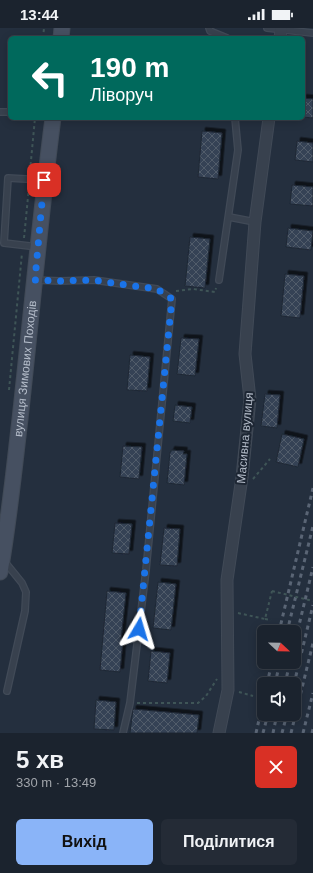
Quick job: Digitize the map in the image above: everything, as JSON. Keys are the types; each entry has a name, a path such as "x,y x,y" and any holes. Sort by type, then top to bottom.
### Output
{"main road":[{"name":"вулиця Зимових Походів","path":"1,565 11,498 35,280 44,180 53,120"}],"street":[{"name":"Масивна вулиця","path":"220,733 228,690 227,580 242,477 250,399 245,354 255,222 269,120"}],"lane":[{"path":"209,28 210,31 222,36"},
{"path":"267,28 280,34 313,33"},
{"path":"219,280 238,150 235,120"},
{"path":"38,247 4,243 8,178 44,180"},
{"path":"229,217 255,222"},
{"path":"35,280 94,280 157,289 172,299 146,570 130,704 122,733"},
{"path":"1,565 22,583 26,592 25,611 7,691"}],"path":[{"path":"9,390 35,120"},
{"path":"157,289 180,291 192,288 215,292 219,280"},
{"path":"265,618 272,592 313,601"},
{"path":"235,608 238,613 271,620"},
{"path":"130,704 198,703 206,696 227,662"},
{"path":"244,694 253,696"}],"building":[{"path":"305,98 313,99 313,118 305,117"},
{"path":"202,131 222,133 218,179 198,177"},
{"path":"297,141 313,143 313,162 295,160"},
{"path":"292,185 313,187 313,206 290,204"},
{"path":"288,228 313,231 311,250 286,247"},
{"path":"190,237 210,239 205,288 185,286"},
{"path":"285,274 304,276 300,318 281,316"},
{"path":"181,338 199,339 195,376 177,374"},
{"path":"130,355 150,357 147,391 127,390"},
{"path":"265,394 280,395 277,428 261,426"},
{"path":"175,405 192,407 190,423 173,421"},
{"path":"282,434 304,439 298,467 276,462"},
{"path":"123,446 142,447 139,479 120,477"},
{"path":"171,450 184,451 183,454 187,454 184,485 167,483"},
{"path":"115,523 132,524 129,554 112,553"},
{"path":"164,528 180,529 177,566 160,565"},
{"path":"158,582 176,584 171,630 153,628"},
{"path":"107,591 126,593 121,639 123,639 120,672 100,670"},
{"path":"151,651 170,653 167,683 148,681"},
{"path":"96,700 116,702 114,730 94,729"},
{"path":"133,709 199,715 197,733 130,733"}],"railway":[{"path":"281,625 313,488"},
{"path":"289,625 313,526"},
{"path":"299,625 313,567"},
{"path":"296,677 313,605"},
{"path":"291,733 313,643"},
{"path":"269,677 270,669"},
{"path":"277,677 278,669"},
{"path":"287,677 288,669"},
{"path":"303,733 313,693"},
{"path":"256,733 259,721"},
{"path":"263,733 266,721"},
{"path":"273,733 276,721"},
{"path":"282,733 285,721"},
{"path":"312,733 313,729"}],"route":[{"path":"44,180 35,280 94,280 157,289 172,299 139,629"}]}
